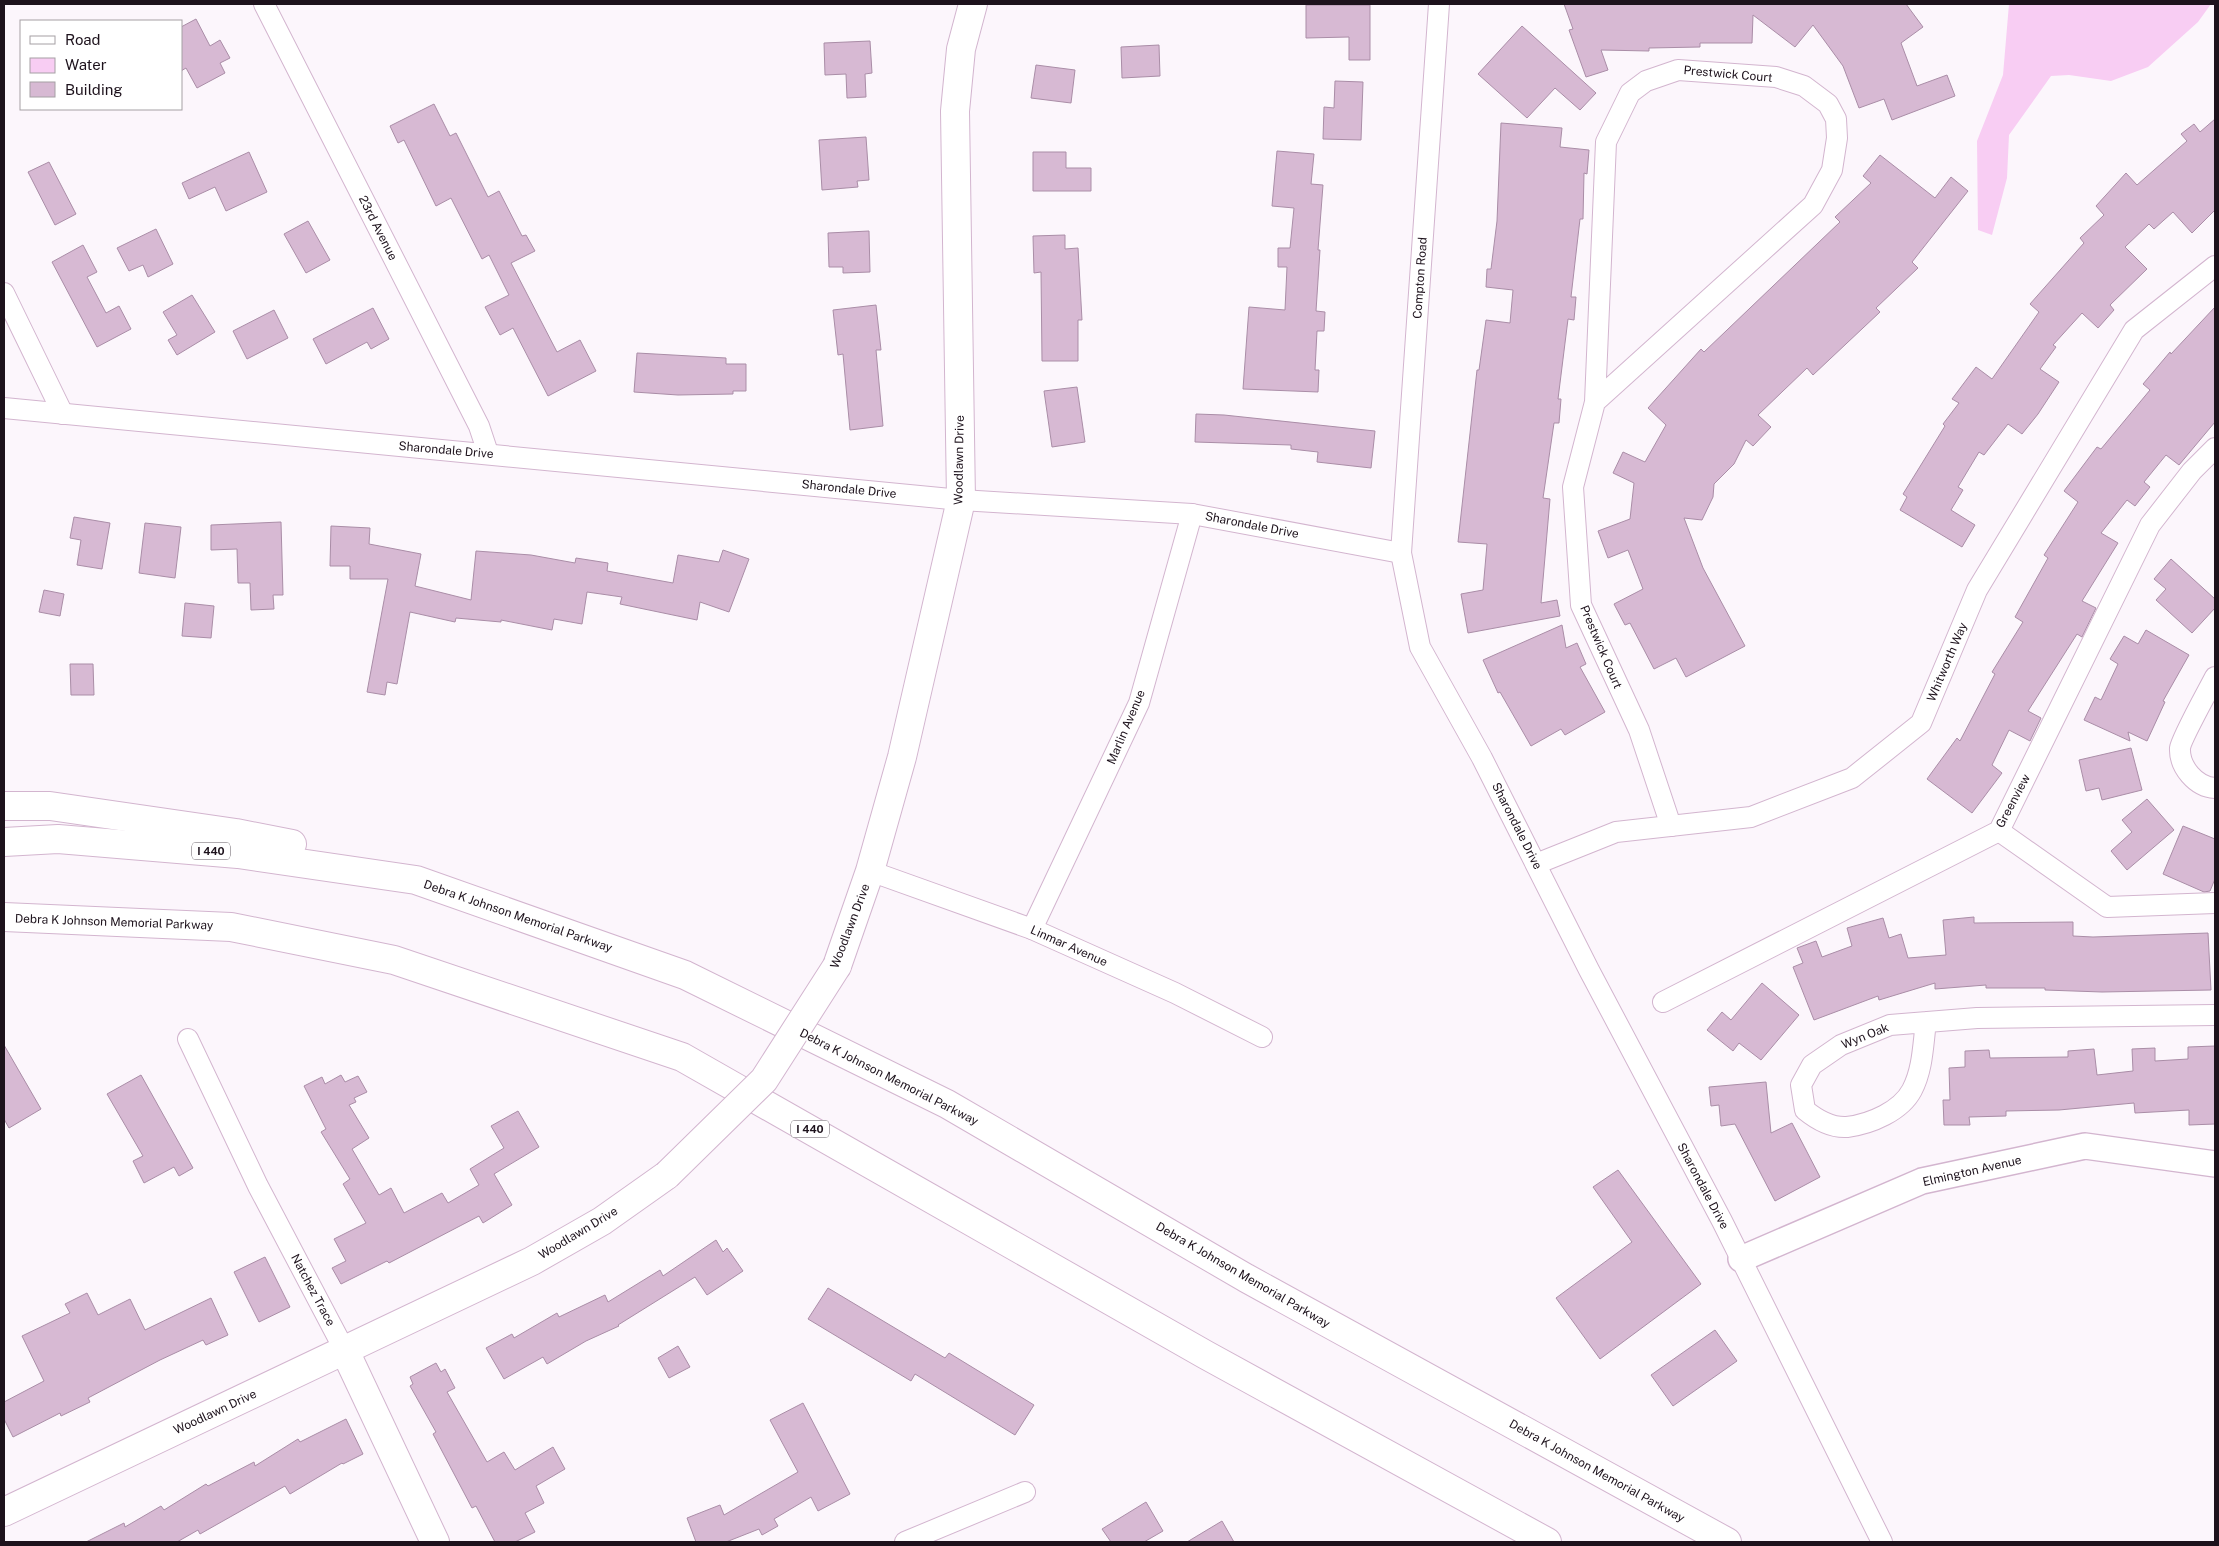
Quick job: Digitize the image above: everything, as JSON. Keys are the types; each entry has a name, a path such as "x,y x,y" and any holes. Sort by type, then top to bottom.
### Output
{"main road":[{"name":"Woodlawn Drive","path":"4,1512 532,1261 602,1221 668,1175 764,1080 836,966 870,871 902,757 961,500 955,111 961,49 973,4"},
{"path":"4,806 50,806 236,833 328,852 416,880"},
{"name":"Debra K Johnson Memorial Parkway","path":"4,842 58,840 238,854 416,880 686,975 947,1104 1246,1278 1727,1542"},
{"name":"Debra K Johnson Memorial Parkway","path":"4,917 231,927 356,952 394,960 682,1057 1206,1355 1547,1542"},
{"name":"Natchez Trace","path":"345,1351 435,1542"}],"street":[{"name":"23rd Avenue","path":"264,4 479,426 488,453"},
{"name":"Compton Road","path":"1400,553 1439,4"},
{"name":"Prestwick Court","path":"1595,402 1813,204 1832,170 1837,138 1836,119 1828,104 1804,86 1776,77 1678,70 1646,80 1630,93 1606,142 1595,402 1573,487 1581,606 1639,730 1671,826"},
{"name":"Whitworth Way","path":"1536,864 1616,832 1751,817 1852,778 1921,723 1977,590 2134,330 2215,266"},
{"path":"4,293 63,414"},
{"name":"Sharondale Drive","path":"4,408 488,453 961,500 1192,514 1400,553 1420,647 1482,758 1588,970 1741,1259 1882,1542"},
{"name":"Greenview","path":"1663,1002 1999,831 2150,525 2192,471 2215,448"},
{"name":"Marlin Avenue","path":"1032,929 1139,703 1192,514"},
{"path":"2215,677 2180,747 2186,772 2206,787 2215,788"},
{"path":"1999,831 2108,907 2215,903"},
{"name":"Linmar Avenue","path":"870,871 1032,929 1175,993 1262,1037"},
{"name":"Wyn Oak","path":"1926,1022 1919,1071 1912,1090 1899,1106 1878,1118 1846,1127 1818,1121 1805,1110 1801,1085 1812,1064 1840,1045 1890,1025 1926,1022 1977,1018 2215,1015"},
{"name":"Natchez Trace","path":"188,1039 258,1186 345,1351"},
{"name":"Elmington Avenue","path":"1741,1259 1922,1181 2085,1146 2215,1164"},
{"path":"906,1542 1025,1492"}],"water":[{"path":"2009,4 2211,4 2198,22 2148,67 2111,81 2069,75 2051,76 2009,135 2007,178 1992,235 1978,230 1977,141 2003,75"}],"building":[{"path":"1564,4 1906,4 1923,27 1901,43 1917,86 1947,75 1955,96 1892,120 1884,99 1859,108 1843,66 1813,25 1795,47 1753,15 1752,43 1700,43 1700,47 1649,48 1649,51 1601,50 1608,70 1586,77 1569,30 1573,29"},
{"path":"1306,5 1370,5 1370,60 1349,60 1349,37 1306,38"},
{"path":"196,19 210,46 220,40 230,58 220,63 225,73 197,88 186,68 182,70 182,26"},
{"path":"1522,26 1596,93 1580,110 1555,88 1527,118 1478,74"},
{"path":"870,41 872,73 865,74 866,97 847,98 846,74 825,75 824,43"},
{"path":"1159,45 1160,76 1122,78 1121,47"},
{"path":"1036,65 1075,70 1071,103 1031,98"},
{"path":"1335,81 1363,82 1361,140 1323,139 1324,107 1334,108"},
{"path":"434,104 450,136 456,133 488,197 499,191 522,236 526,235 535,251 511,263 557,352 580,340 596,371 548,396 513,328 500,335 485,307 509,295 489,255 482,259 451,198 436,206 404,140 398,143 390,126"},
{"path":"2215,119 2215,210 2192,233 2173,212 2154,229 2149,224 2125,247 2147,269 2110,305 2114,310 2098,328 2082,313 2053,345 2056,347 2040,369 2059,382 2038,414 2022,434 2008,424 1984,455 1979,452 1958,487 1963,490 1951,510 1975,525 1962,547 1900,510 1907,497 1903,494 1945,426 1943,424 1959,403 1952,399 1976,367 1992,379 2039,312 2030,304 2084,243 2080,238 2104,215 2096,206 2126,173 2137,185 2187,141 2181,134 2194,124 2200,132"},
{"path":"1501,123 1562,128 1560,147 1589,150 1587,174 1584,173 1583,219 1580,219 1571,297 1576,297 1574,320 1568,319 1558,399 1561,399 1559,423 1554,423 1543,498 1550,499 1541,603 1557,600 1560,616 1468,633 1461,594 1483,590 1487,544 1458,542 1477,370 1479,370 1486,320 1510,323 1513,290 1486,287 1487,269 1491,269 1497,221"},
{"path":"866,137 869,180 857,181 858,187 822,190 819,140"},
{"path":"1277,151 1314,154 1311,184 1323,185 1316,311 1325,312 1324,331 1317,331 1315,370 1319,370 1318,392 1243,389 1249,307 1285,310 1287,267 1278,267 1278,248 1290,248 1294,208 1272,206"},
{"path":"249,152 267,192 226,211 215,187 189,199 182,183"},
{"path":"1033,152 1066,152 1066,168 1091,168 1091,191 1033,191"},
{"path":"1880,155 1935,198 1951,177 1968,191 1912,262 1918,268 1876,308 1880,312 1813,375 1807,368 1758,415 1771,427 1753,446 1746,440 1734,464 1714,484 1713,497 1702,520 1684,518 1703,568 1745,646 1686,677 1676,658 1654,669 1630,623 1625,625 1614,604 1643,589 1628,550 1608,558 1598,531 1630,519 1634,483 1613,473 1623,452 1645,462 1666,425 1648,408 1701,349 1704,352 1840,222 1835,217 1871,183 1863,176"},
{"path":"49,162 76,214 55,225 28,172"},
{"path":"308,221 330,260 306,273 284,234"},
{"path":"156,229 173,264 148,277 143,265 129,271 117,248"},
{"path":"869,231 870,272 843,273 843,267 829,267 828,233"},
{"path":"1065,235 1065,249 1078,248 1082,320 1078,320 1078,361 1042,361 1041,272 1034,273 1033,236"},
{"path":"83,245 97,272 87,277 106,313 119,306 131,329 97,347 52,262"},
{"path":"192,295 215,332 177,355 168,340 177,335 163,312"},
{"path":"876,305 881,350 876,350 883,426 850,430 843,354 838,355 833,310"},
{"path":"2215,307 2215,422 2179,465 2166,455 2144,482 2150,487 2135,506 2127,500 2101,533 2118,543 2082,601 2096,608 2082,637 2077,634 2028,711 2041,718 2030,741 2009,730 1992,765 2002,773 1972,813 1927,779 1957,738 1960,741 1995,674 1992,672 2023,622 2015,617 2048,558 2044,555 2078,502 2064,491 2097,447 2101,449 2150,390 2143,384 2170,352 2171,354"},
{"path":"373,308 389,339 371,349 367,342 326,364 313,339"},
{"path":"274,310 288,338 247,359 233,331"},
{"path":"637,353 726,358 726,364 746,364 746,391 733,391 733,394 678,395 634,392"},
{"path":"1077,387 1085,442 1052,447 1044,391"},
{"path":"1196,414 1224,415 1375,431 1371,468 1317,462 1318,452 1291,449 1291,445 1195,442"},
{"path":"74,517 110,523 102,569 77,565 81,540 70,538"},
{"path":"281,522 283,595 273,595 274,609 251,610 250,583 238,583 237,549 211,550 211,525"},
{"path":"145,523 181,527 175,578 139,573"},
{"path":"331,526 370,528 369,544 421,554 415,586 471,600 476,551 531,555 575,563 576,558 608,563 607,571 673,583 678,555 719,562 723,550 749,559 729,612 700,602 697,620 620,604 622,597 587,592 582,624 554,619 552,630 501,620 501,622 456,618 455,622 410,612 397,684 387,682 385,695 367,692 388,579 350,579 350,566 330,566"},
{"path":"2171,559 2215,599 2215,608 2192,633 2156,600 2166,589 2154,579"},
{"path":"44,590 64,594 60,616 39,612"},
{"path":"185,603 214,606 211,638 182,636"},
{"path":"1562,625 1566,648 1577,643 1586,664 1580,667 1605,712 1565,735 1561,729 1531,746 1500,692 1498,693 1483,660"},
{"path":"2146,630 2189,655 2163,701 2165,702 2147,741 2128,732 2130,741 2084,720 2095,697 2101,700 2118,664 2110,659 2124,636 2138,644"},
{"path":"70,664 93,664 94,695 71,695"},
{"path":"2131,748 2142,790 2102,800 2099,788 2086,791 2079,760"},
{"path":"2147,799 2174,830 2127,870 2111,851 2132,832 2122,820"},
{"path":"2183,826 2215,839 2215,879 2210,891 2204,892 2163,874"},
{"path":"1974,917 1974,923 2073,922 2073,936 2208,933 2211,990 2102,992 2045,990 2045,988 1986,988 1986,985 1935,989 1935,983 1879,1000 1878,996 1814,1020 1793,967 1803,963 1797,948 1816,941 1822,957 1852,946 1847,928 1883,918 1889,938 1901,934 1908,958 1946,955 1943,920"},
{"path":"1762,983 1799,1015 1761,1060 1739,1043 1733,1051 1707,1030 1722,1012 1731,1020"},
{"path":"4,1045 41,1109 9,1128 4,1119"},
{"path":"2215,1046 2215,1124 2189,1125 2189,1110 2135,1113 2134,1103 2059,1110 2006,1111 2006,1116 1969,1117 1970,1125 1944,1125 1943,1100 1950,1100 1949,1068 1965,1067 1965,1051 1989,1050 1990,1058 2068,1057 2068,1051 2094,1049 2097,1075 2133,1071 2132,1049 2155,1048 2155,1061 2188,1059 2188,1047"},
{"path":"141,1075 193,1168 179,1176 174,1167 144,1183 133,1161 143,1156 107,1094"},
{"path":"341,1075 345,1082 358,1076 367,1092 354,1098 356,1102 349,1105 369,1138 352,1149 379,1195 391,1188 404,1213 442,1193 448,1203 479,1185 470,1169 504,1148 491,1126 518,1111 539,1147 494,1174 512,1205 483,1223 479,1216 389,1263 387,1261 341,1284 332,1268 346,1261 334,1239 366,1223 343,1184 350,1179 321,1132 326,1129 304,1086 322,1077 325,1084"},
{"path":"1766,1082 1771,1133 1792,1123 1820,1177 1775,1201 1735,1124 1721,1126 1719,1105 1711,1106 1709,1087"},
{"path":"1618,1170 1701,1284 1600,1359 1556,1298 1632,1242 1593,1187"},
{"path":"716,1240 723,1252 727,1248 743,1271 707,1295 695,1277 619,1326 586,1341 547,1364 543,1357 504,1379 486,1348 512,1334 514,1338 557,1313 559,1317 605,1295 608,1302 660,1270 663,1276"},
{"path":"265,1257 290,1307 259,1322 234,1272"},
{"path":"828,1288 945,1358 949,1353 1034,1405 1015,1435 915,1374 911,1381 808,1319"},
{"path":"87,1293 98,1315 130,1299 145,1330 211,1298 228,1335 206,1345 203,1340 160,1360 88,1398 90,1402 61,1416 60,1413 13,1437 4,1419 4,1402 44,1381 22,1336 70,1313 65,1304"},
{"path":"1715,1330 1737,1361 1673,1406 1651,1375"},
{"path":"678,1346 690,1367 669,1378 658,1358"},
{"path":"436,1363 441,1372 445,1369 455,1388 447,1392 487,1462 504,1452 515,1470 553,1447 565,1469 536,1486 544,1503 525,1513 535,1532 515,1542 495,1542 476,1506 472,1508 433,1434 436,1432 410,1386 413,1384 410,1377"},
{"path":"803,1403 850,1494 818,1511 811,1497 774,1519 778,1526 762,1535 759,1529 726,1542 696,1542 687,1518 720,1505 724,1515 798,1472 770,1420"},
{"path":"346,1419 363,1454 342,1463 290,1494 285,1486 200,1534 198,1530 177,1542 86,1542 124,1523 125,1527 161,1506 164,1510 206,1484 208,1486 254,1462 255,1466 298,1439 300,1442"},
{"path":"1146,1502 1163,1531 1144,1542 1111,1542 1102,1529"},
{"path":"1222,1521 1234,1542 1187,1542"}]}
